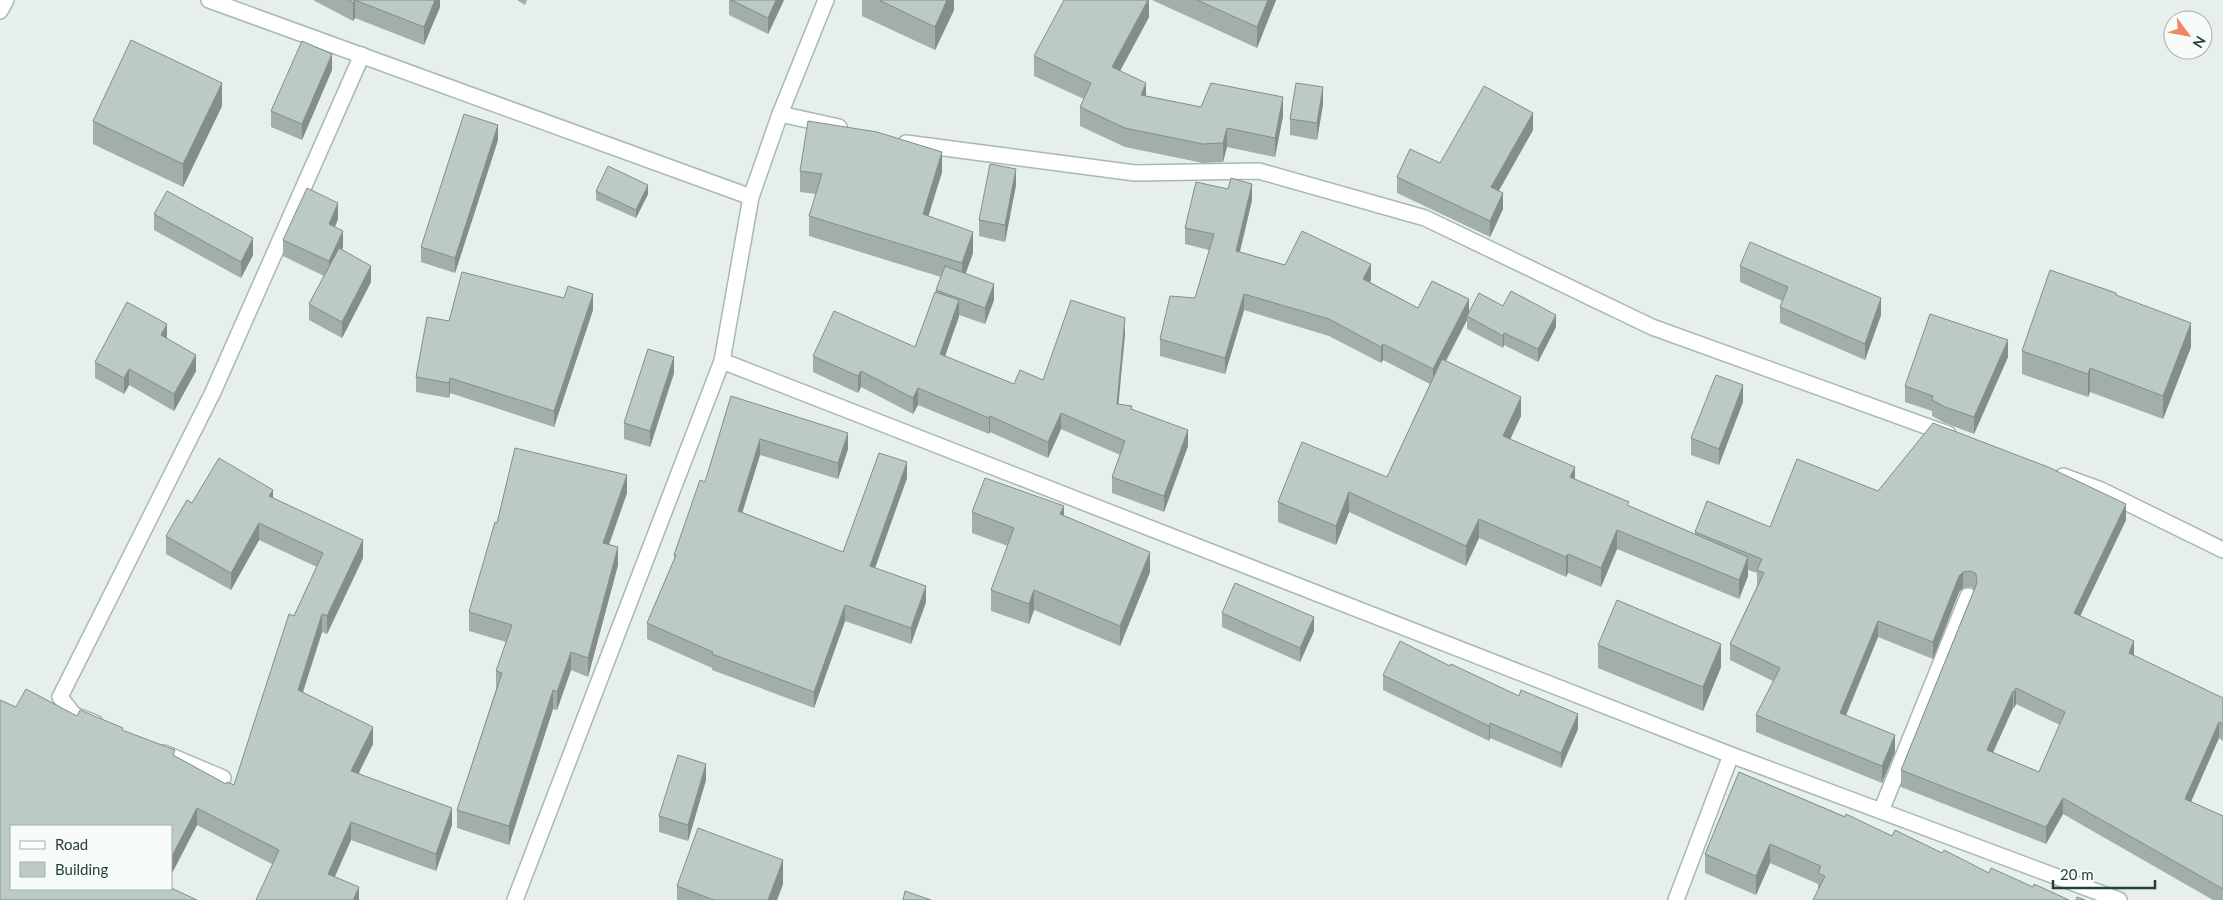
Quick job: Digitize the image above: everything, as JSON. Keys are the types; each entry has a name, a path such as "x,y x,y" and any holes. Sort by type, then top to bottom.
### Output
{"street":[{"path":"0,11 6,0"},
{"path":"209,0 751,197"},
{"path":"515,900 722,361 751,197 780,114 826,0"},
{"path":"109,730 74,714 60,697 213,392 362,56"},
{"path":"780,114 857,132"},
{"path":"896,141 1135,173 1259,171 1278,176 1425,218 1652,327 1961,439"},
{"path":"722,361 1731,755 2119,900"},
{"path":"2045,470 2101,490 2223,550"},
{"path":"1881,811 1968,596"},
{"path":"153,748 223,778"},
{"path":"1676,900 1731,755"}],"building":[{"path":"355,0 435,0 424,27"},
{"path":"731,0 776,0 768,18"},
{"path":"879,0 947,0 935,27"},
{"path":"1064,0 1148,0 1112,67 1146,83 1141,95 1201,107 1211,83 1283,97 1275,138 1227,128 1223,143 1203,144 1125,128 1080,107 1091,83 1034,56"},
{"path":"1197,0 1268,0 1257,27"},
{"path":"131,40 222,83 183,164 93,121"},
{"path":"302,41 332,54 302,124 271,111"},
{"path":"1296,83 1323,87 1317,123 1290,119"},
{"path":"1484,86 1533,113 1491,187 1503,193 1490,221 1397,177 1410,149 1440,163"},
{"path":"464,114 498,125 455,258 421,247"},
{"path":"808,121 877,132 942,152 923,214 973,232 962,263 809,216 822,174 800,171"},
{"path":"990,164 1016,169 1005,225 979,220"},
{"path":"608,166 648,185 636,210 596,191"},
{"path":"1231,178 1252,184 1236,251 1285,265 1302,231 1371,264 1363,279 1418,308 1432,281 1469,299 1433,369 1383,344 1381,347 1329,319 1244,294 1225,358 1160,339 1170,296 1195,298 1214,234 1185,228 1196,182 1228,189"},
{"path":"307,188 338,203 329,224 343,231 329,261 283,240"},
{"path":"167,191 253,238 241,262 154,214"},
{"path":"1750,242 1881,298 1865,344 1780,307 1788,287 1740,266"},
{"path":"339,248 371,266 342,322 309,304"},
{"path":"945,266 994,284 985,308 936,290"},
{"path":"2050,270 2116,293 2116,295 2191,323 2163,396 2090,368 2088,374 2022,351"},
{"path":"462,272 564,298 568,286 593,294 554,411 450,378 449,383 416,377 427,317 449,321"},
{"path":"1511,291 1556,315 1538,349 1504,333 1503,336 1467,316 1479,293 1503,306"},
{"path":"935,292 959,300 940,354 1014,384 1020,370 1043,380 1071,300 1125,318 1117,404 1132,406 1131,409 1188,430 1164,496 1112,477 1125,441 1061,413 1048,442 990,416 989,418 918,388 913,398 861,371 858,376 813,356 834,311 915,347"},
{"path":"127,302 167,324 161,335 196,355 174,394 129,369 124,378 95,362"},
{"path":"1930,314 2008,340 1974,417 1945,407 1932,400 1933,396 1905,386"},
{"path":"648,349 674,357 650,431 624,423"},
{"path":"1442,359 1521,397 1503,436 1575,467 1570,477 1629,502 1627,505 1748,557 1739,580 1617,530 1601,568 1568,554 1566,557 1479,519 1466,546 1349,492 1336,526 1278,502 1302,442 1387,477"},
{"path":"1716,375 1743,385 1719,449 1691,438"},
{"path":"731,396 848,433 838,463 760,439 738,511 843,552 879,453 907,462 870,566 926,586 911,628 845,605 814,692 712,654 713,652 647,623 676,555 674,555 700,480 705,482"},
{"path":"1933,423 2048,467 2126,504 2074,613 2134,641 2129,653 2223,698 2223,724 2219,722 2185,799 2223,816 2223,889 2063,798 2046,827 1901,770 1977,583 1976,574 1971,571 1963,572 1959,576 1933,642 1878,621 1840,713 1895,735 1882,766 1756,715 1780,668 1730,644 1764,573 1757,570 1762,559 1695,532 1707,501 1770,527 1797,459 1878,491","holes":["2016,688 2065,712 2039,772 1987,750"]},
{"path":"515,448 627,475 603,543 618,547 588,658 571,652 557,692 553,690 509,826 457,810 502,673 496,671 512,625 469,612 495,522 497,523"},
{"path":"219,458 273,490 269,496 363,540 327,616 322,614 298,690 373,727 351,771 452,808 436,854 351,822 328,874 359,887 353,900 256,900 279,850 197,808 172,856 172,825 10,825 10,890 172,890 172,888 197,900 0,900 0,700 16,707 26,689 77,716 80,710 123,728 122,730 175,750 173,755 226,784 227,782 234,785 289,614 294,616 323,553 259,523 231,573 166,536 187,500 192,503"},
{"path":"985,478 1064,506 1060,514 1150,552 1120,626 1034,590 1029,604 991,590 1014,528 972,512"},
{"path":"1235,583 1314,617 1300,648 1222,613"},
{"path":"1617,600 1721,644 1703,687 1598,645"},
{"path":"1400,641 1450,666 1451,664 1519,696 1521,690 1578,714 1561,753 1490,723 1489,726 1383,675"},
{"path":"678,755 706,764 688,825 659,816"},
{"path":"1739,772 1845,817 1846,814 1892,836 1895,830 1942,853 1944,850 1989,873 1991,868 2033,887 2034,884 2069,900 1813,900 1825,876 1818,873 1821,866 1770,844 1756,876 1705,854"},
{"path":"698,828 783,860 768,900 714,900 677,886"},
{"path":"905,891 931,900 903,900"}]}
